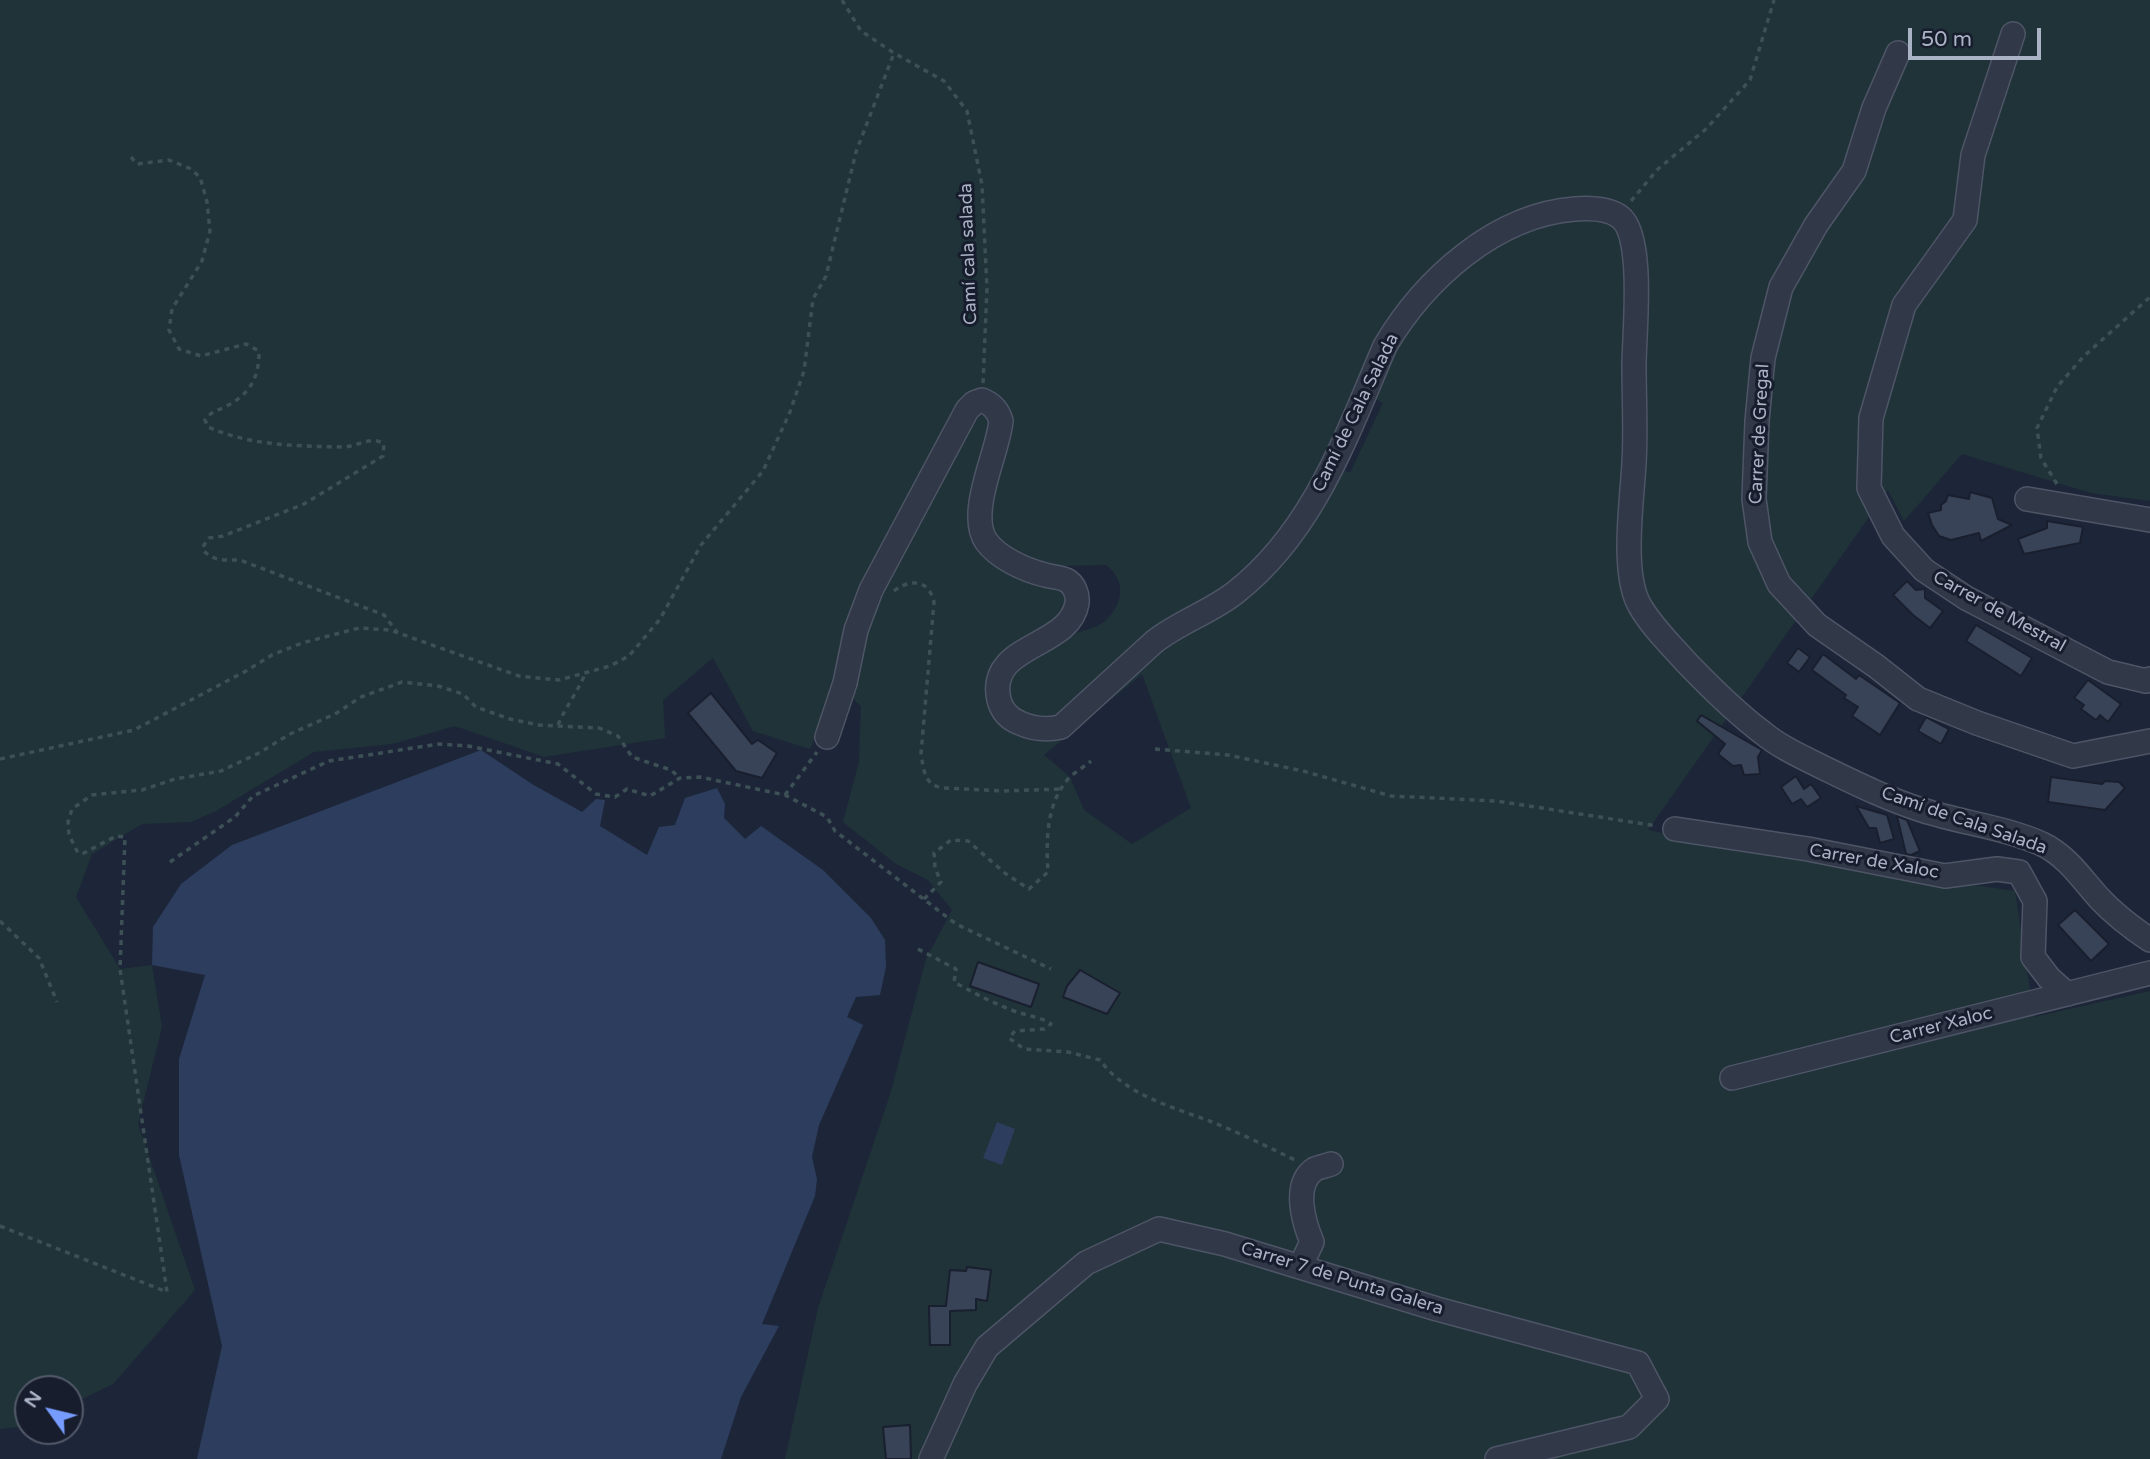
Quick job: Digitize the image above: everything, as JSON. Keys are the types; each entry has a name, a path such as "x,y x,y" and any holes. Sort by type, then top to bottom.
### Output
{"street":[{"name":"Carrer de Mestral","path":"2013,34 1973,155 1965,220 1904,305 1871,418 1869,488 1893,536 1924,570 1966,598 2108,672 2146,681 2150,679"},
{"name":"Carrer de Gregal","path":"1898,53 1874,108 1854,171 1816,225 1781,288 1763,358 1757,421 1754,499 1760,542 1779,584 1817,625 1918,699 1977,723 2073,756 2150,741"},
{"name":"Camí de Cala Salada","path":"982,400 994,407 1001,421 982,496 982,534 994,550 1005,558 1043,575 1067,580 1081,598 1064,625 1049,638 1020,653 1002,673 998,697 1009,717 1019,723 1043,729 1062,727 1167,631 1235,593 1270,559 1305,515 1326,481 1393,333 1434,284 1454,265 1504,229 1535,217 1580,208 1619,216 1625,222 1632,245 1638,296 1630,570 1635,597 1650,621 1718,696 1786,749 1922,810 2001,830 2043,845 2066,860 2101,899 2150,940"},
{"path":"827,737 845,682 856,631 871,590 967,410 974,402 982,400"},
{"path":"2027,499 2150,520"},
{"name":"Carrer de Xaloc","path":"1675,829 1808,849 1945,876 1997,869 2018,872 2035,901 2033,957 2049,978 2067,994"},
{"name":"Carrer Xaloc","path":"1732,1078 2150,973"},
{"path":"1300,1267 1312,1242 1302,1205 1303,1186 1322,1167"},
{"name":"Carrer 7 de Punta Galera","path":"931,1459 965,1384 987,1347 1086,1263 1159,1229 1225,1244 1437,1309 1638,1363 1657,1399 1629,1427 1497,1459"}],"path":[{"name":"Camí cala salada","path":"842,0 861,31 944,81 967,111 983,198 987,288 982,400"},
{"path":"1619,216 1658,169 1706,129 1750,80 1774,0"},
{"path":"0,759 134,730 272,655 302,643 359,628 390,630 519,676 559,680 610,666 629,656 660,619 702,545 763,471 790,412 804,371 813,299 826,276 856,152 894,52"},
{"path":"131,156 137,164 169,160 189,168 201,177 207,202 209,231 201,261 172,309 169,330 179,349 201,356 246,344 259,351 259,368 250,388 239,400 209,414 205,420 208,427 269,445 349,447 369,440 384,444 383,456 304,504 234,532 209,538 203,550 209,557 219,561 240,560 384,615 398,634"},
{"path":"2082,510 2057,484 2040,457 2037,428 2057,387 2084,356 2150,297"},
{"path":"890,594 912,582 924,585 932,592 934,602 921,754 925,777 933,786 1003,792 1060,789"},
{"path":"558,725 585,674"},
{"path":"0,1226 167,1292 120,969 125,837 116,836 84,853 78,853 69,835 68,822 72,809 92,795 142,790 175,779 221,771 290,734 335,715 361,697 402,682 438,686 463,694 476,706 510,719 539,725 599,728 618,736 632,757 671,770 680,778"},
{"path":"785,795 827,737"},
{"path":"170,862 235,817 253,796 329,761 439,744 468,746 558,764 596,794 614,797 627,789 650,796 680,778 700,777 785,795 827,817 835,831 956,924 1051,969"},
{"path":"1155,749 1228,755 1303,771 1391,796 1497,801 1675,829"},
{"path":"924,900 941,882 935,868 934,853 951,839 968,841 1006,874 1029,889 1048,872 1046,849 1049,817 1060,789 1070,777 1091,761"},
{"path":"0,921 39,958 57,1002"},
{"path":"918,949 956,969 954,982 984,999 1018,1013 1039,1016 1051,1024 1044,1029 1015,1031 1009,1038 1024,1049 1068,1052 1100,1060 1108,1071 1165,1105 1322,1167"}],"shaded area":[{"path":"0,0 2150,0 2150,501 2091,493 1962,454 1904,521 1888,490 1648,830 1793,859 2015,891 2034,1017 2150,991 2150,1459 785,1459 818,1308 890,1095 926,959 952,910 928,880 896,864 843,822 859,762 861,706 847,693 831,699 810,749 753,731 713,658 663,700 665,738 544,757 455,726 392,744 314,752 216,811 191,822 142,824 92,854 76,897 120,969 152,965 162,1027 138,1124 195,1290 113,1384 84,1398 84,1375 14,1375 14,1428 0,1429","holes":["1371,397 1383,403 1350,473 1338,467","1106,565 1117,578 1119,585 1116,607 1105,621 1092,628 1068,634 1084,597 1055,566","1142,674 1191,808 1132,844 1084,810 1070,777 1044,755"]}],"water":[{"path":"481,750 532,784 582,812 596,799 605,800 600,826 647,855 659,827 675,825 685,798 717,788 725,804 724,818 745,839 761,826 823,870 871,918 885,940 886,967 880,995 856,997 847,1017 863,1025 819,1125 812,1157 817,1179 815,1196 762,1324 779,1326 741,1397 721,1459 197,1459 222,1346 179,1155 179,1059 205,975 152,965 153,927 181,884 232,845"},
{"path":"997,1122 1015,1129 1002,1165 983,1158"}],"building":[{"path":"1970,492 1992,498 1998,519 2012,525 1981,541 1979,533 1951,540 1939,536 1928,513 1941,510 1941,505 1948,495 1969,499"},
{"path":"2047,521 2083,527 2080,543 2024,554 2018,539 2047,528"},
{"path":"1907,581 1916,590 1925,589 1925,598 1943,611 1930,628 1893,595"},
{"path":"1976,625 2032,658 2021,676 1966,641"},
{"path":"1798,648 1810,657 1799,672 1787,663"},
{"path":"1823,654 1856,679 1859,675 1900,703 1880,735 1852,716 1858,707 1812,670"},
{"path":"2088,680 2121,704 2108,722 2100,715 2096,720 2081,709 2084,705 2074,698"},
{"path":"711,693 752,744 758,740 777,753 762,778 736,771 688,713"},
{"path":"1701,715 1762,750 1758,757 1760,774 1744,775 1741,765 1733,766 1718,754 1725,744 1697,721"},
{"path":"1926,717 1949,729 1941,744 1918,731"},
{"path":"1796,776 1804,789 1811,784 1821,798 1807,807 1801,799 1792,804 1781,787"},
{"path":"2051,777 2102,784 2105,781 2119,782 2125,788 2105,810 2048,802"},
{"path":"1856,806 1887,815 1894,839 1880,843 1876,828 1869,828"},
{"path":"1897,816 1907,820 1920,851 1906,854"},
{"path":"2075,910 2109,944 2091,961 2058,925"},
{"path":"978,962 1039,984 1031,1007 970,986"},
{"path":"1080,970 1120,993 1107,1014 1063,997 1067,986"},
{"path":"967,1267 991,1270 987,1301 976,1299 976,1310 950,1311 950,1345 930,1345 929,1306 946,1306 950,1270 966,1271"},
{"path":"910,1425 911,1459 886,1459 883,1427"}]}
